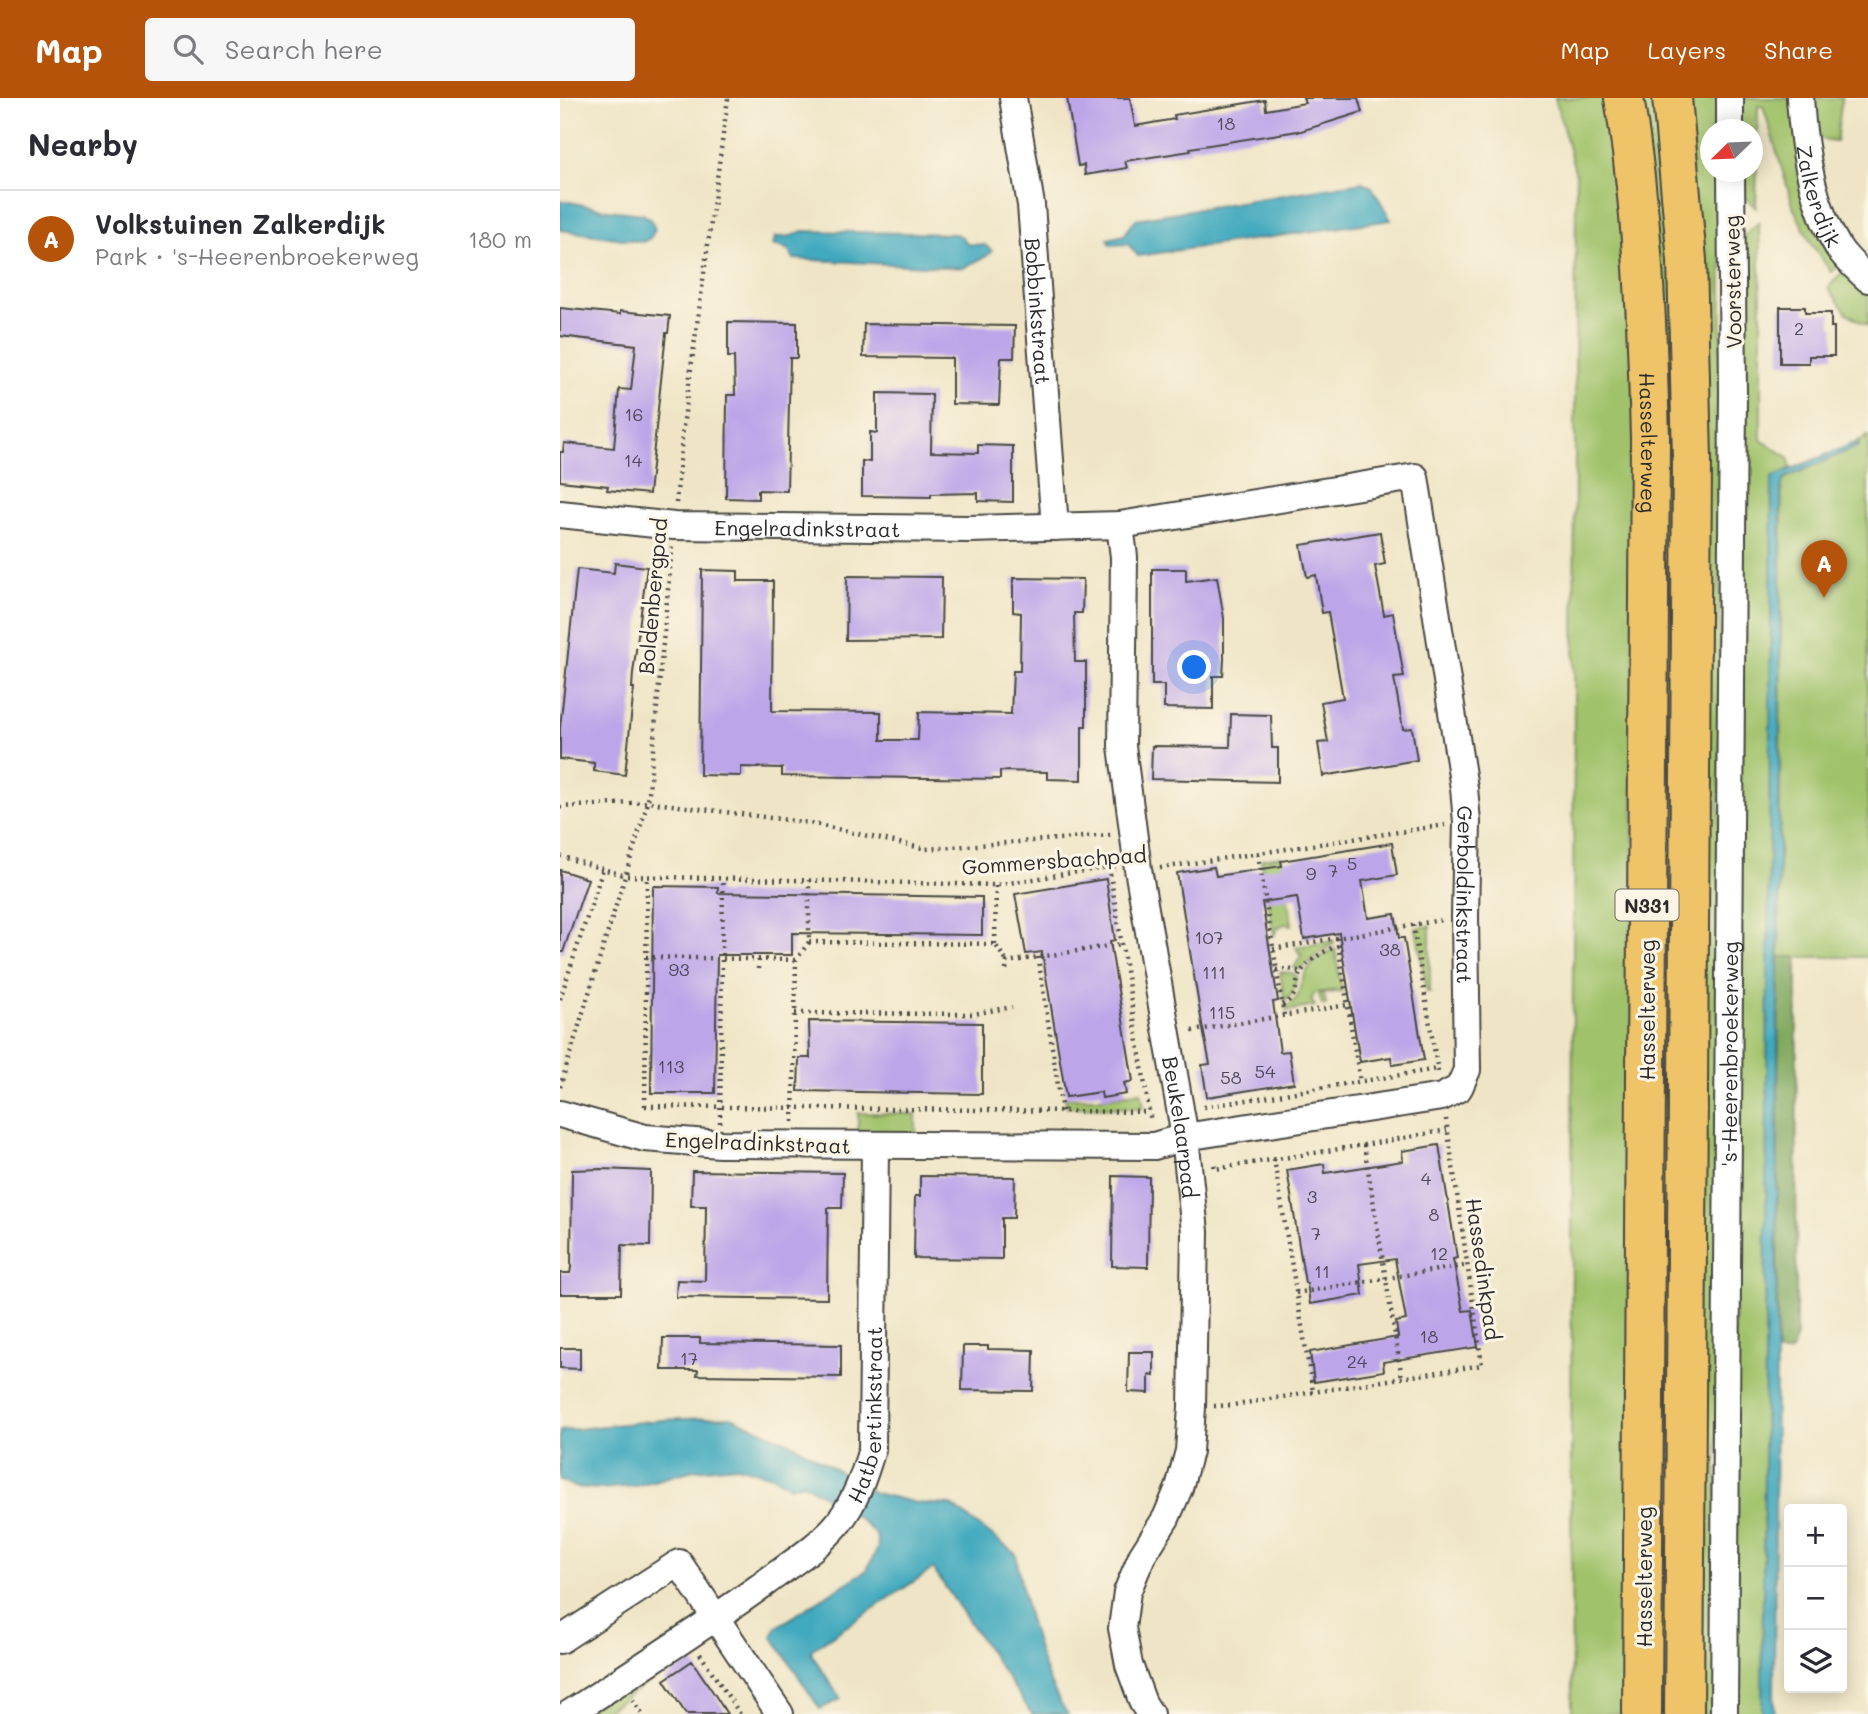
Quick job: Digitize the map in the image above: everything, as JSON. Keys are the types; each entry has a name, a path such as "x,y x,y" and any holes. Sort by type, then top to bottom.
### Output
{"main road":[{"name":"Hasselterweg","path":"1624,98 1642,239 1650,438 1642,1714"},
{"name":"Hasselterweg","path":"1672,98 1687,260 1692,459 1684,1714"}],"street":[{"name":"Bobbinkstraat","path":"1013,98 1031,205 1055,527"},
{"path":"1730,98 1730,119"},
{"name":"Zalkerdijk","path":"1800,98 1807,164 1821,207 1838,246 1868,279"},
{"name":"Voorsterweg","path":"1731,182 1733,393"},
{"name":"'s-Heerenbroekerweg","path":"1724,1714 1733,393"},
{"name":"Gerboldinkstraat","path":"1055,527 1120,525 1415,477 1462,772 1467,822 1467,1070 1460,1088 1442,1097"},
{"name":"Engelradinkstraat","path":"560,514 674,526 970,529 1055,527"},
{"name":"Beukelaarpad","path":"1120,525 1124,557 1122,746 1138,869 1185,1137 1195,1232 1189,1451 1179,1488 1166,1518 1142,1556 1127,1592 1122,1628 1129,1665 1143,1703 1150,1714"},
{"path":"875,1145 1154,1146 1185,1137 1442,1097"},
{"name":"Engelradinkstraat","path":"560,1114 645,1138 720,1144 875,1145"},
{"name":"Hatbertinkstraat","path":"569,1714 715,1618 815,1546 838,1523 853,1501 863,1481 872,1449 875,1145"},
{"path":"560,1640 678,1563 780,1714"}],"path":[{"name":"Boldenbergpad","path":"560,1087 648,802 683,427 728,98"},
{"name":"Gommersbachpad","path":"560,807 648,802 810,822 926,849 1133,834"},
{"name":"Gommersbachpad","path":"560,856 626,876 996,885 1109,867 1164,867 1467,822"},
{"path":"1258,854 1284,1015"},
{"path":"1109,867 1154,1146"},
{"path":"560,999 603,869"},
{"path":"645,1138 647,877"},
{"path":"720,1144 723,879"},
{"path":"793,1143 796,960 808,942 809,880"},
{"path":"996,885 995,944 1007,962 1006,970"},
{"path":"1273,949 1465,916"},
{"name":"Hassedinkpad","path":"1192,1407 1233,1405 1482,1365 1413,925"},
{"path":"1337,938 1360,1082"},
{"path":"808,942 995,944"},
{"path":"1007,962 1122,944"},
{"path":"1282,1004 1296,993 1301,972 1323,952 1338,946"},
{"path":"646,957 796,960"},
{"path":"1038,957 1062,1111"},
{"path":"758,969 759,959"},
{"path":"1276,970 1301,972"},
{"path":"1192,1031 1348,1005"},
{"path":"795,1013 973,1014 1012,1007"},
{"path":"1314,1010 1315,1017"},
{"path":"1204,1107 1437,1069"},
{"path":"645,1106 1149,1112"},
{"path":"1239,1164 1447,1130"},
{"path":"1364,1145 1402,1378"},
{"path":"1274,1159 1313,1392"},
{"path":"1296,1293 1468,1265"},
{"path":"688,1636 740,1714"}],"green space":[{"path":"1555,98 1612,98 1635,319 1630,1714 1572,1714 1576,175"},
{"path":"1636,98 1659,98 1673,230 1671,1714 1654,1714"},
{"path":"1684,98 1720,98 1721,119 1700,119 1700,182 1722,182 1716,1714 1695,1714"},
{"path":"1738,98 1790,98 1841,264 1831,272 1811,243 1794,209 1763,106 1758,106 1758,119 1739,119"},
{"path":"1807,98 1842,98 1836,142 1816,135"},
{"path":"1740,182 1757,182 1756,208 1740,192"},
{"path":"1759,222 1761,440 1788,457 1791,468 1772,478 1762,1714 1733,1714 1740,240"},
{"path":"1845,269 1868,288 1868,326 1847,313 1828,288"},
{"path":"1868,436 1868,957 1779,957 1782,482 1785,478 1859,446 1855,443"},
{"path":"1281,856 1292,925 1284,924 1274,935 1261,859"},
{"path":"1430,926 1430,992 1427,992 1416,928"},
{"path":"1334,941 1334,944 1301,969 1294,968 1301,956 1296,947"},
{"path":"1335,949 1342,991 1324,994 1326,1005 1322,1005 1319,994 1337,990 1315,993 1311,1000 1315,1006 1286,1011 1286,1007 1296,999 1302,979 1308,970 1318,959"},
{"path":"1779,957 1797,957 1796,1336 1793,1349 1789,1353 1777,1353"},
{"path":"1280,972 1297,976 1293,993 1285,1001"},
{"path":"1141,1092 1144,1108 1067,1107 1065,1098 1102,1098"},
{"path":"858,1113 916,1114 916,1134 858,1134"},
{"path":"690,1642 696,1651 601,1714 582,1714"}],"water":[{"path":"1362,182 1372,187 1391,220 1138,256 1128,244 1110,245 1108,239 1124,235 1136,219"},
{"path":"560,200 643,214 651,220 655,230 650,238 643,242 560,230"},
{"path":"802,231 956,234 967,244 985,245 992,251 964,268 794,259 787,249 773,245 775,237"},
{"path":"1855,443 1859,446 1785,478 1781,487 1774,1714 1762,1714 1772,477"},
{"path":"731,1417 795,1445 875,1493 917,1503 951,1505 1016,1554 1028,1615 1041,1659 1068,1714 1032,1714 933,1569 811,1650 841,1699 820,1709 772,1636 777,1627 867,1570 878,1547 876,1535 860,1519 803,1483 790,1487 775,1477 737,1466 694,1470 635,1486 599,1489 575,1487 560,1480 560,1431 660,1420"}],"building":[{"path":"1067,98 1130,98 1135,126 1175,119 1174,115 1265,100 1266,110 1305,103 1303,98 1358,98 1362,112 1298,132 1125,161 1127,168 1085,175 1084,165 1078,166"},
{"path":"1780,307 1805,307 1805,313 1831,313 1834,356 1809,356 1809,363 1780,363"},
{"path":"560,308 670,316 649,494 607,490 608,486 560,481 560,452 563,452 564,443 614,448 619,389 631,390 636,345 560,336"},
{"path":"728,322 797,323 797,358 790,358 787,491 758,490 758,499 726,498 727,395 735,395 734,357 728,357"},
{"path":"864,324 1015,326 1014,358 1001,358 999,405 952,404 952,358 863,357"},
{"path":"877,393 932,394 931,452 978,453 978,445 1013,446 1013,502 978,501 978,493 931,494 931,497 862,496 862,461 870,462 870,432 877,433"},
{"path":"1380,532 1385,564 1375,566 1384,615 1393,613 1404,677 1394,678 1403,729 1412,728 1417,760 1323,776 1318,743 1328,742 1321,702 1343,698 1328,612 1322,613 1316,575 1307,577 1301,545"},
{"path":"615,563 647,567 633,673 634,688 625,775 594,771 594,763 560,759 560,728 577,569 614,573"},
{"path":"1152,569 1186,569 1186,581 1217,577 1224,618 1224,660 1223,676 1213,676 1213,709 1164,708 1164,685 1152,685"},
{"path":"702,570 738,571 738,581 773,581 772,711 881,712 881,740 918,740 919,712 1011,714 1013,671 1020,671 1021,613 1013,612 1013,578 1083,579 1082,613 1074,613 1075,662 1086,662 1086,726 1082,726 1082,780 1047,779 1047,772 1000,771 1000,779 782,776 782,768 741,767 741,776 700,775"},
{"path":"847,576 942,577 941,639 846,640"},
{"path":"1231,714 1271,715 1272,748 1278,748 1278,782 1151,779 1152,746 1230,747"},
{"path":"1392,843 1397,875 1362,881 1368,918 1395,914 1399,938 1404,938 1424,1060 1392,1065 1391,1057 1360,1062 1339,933 1304,939 1297,897 1262,902 1278,1001 1273,1002 1280,1052 1289,1051 1294,1083 1207,1097 1202,1065 1210,1064 1177,873 1214,867 1216,876 1282,866 1281,861"},
{"path":"560,870 588,879 563,952 560,952"},
{"path":"1106,879 1115,940 1110,941 1133,1081 1124,1083 1126,1094 1102,1098 1101,1092 1066,1097 1042,952 1026,954 1015,894"},
{"path":"653,886 718,887 718,893 982,897 982,935 792,933 792,955 717,955 715,1093 651,1093"},
{"path":"809,1021 982,1023 982,1094 798,1091 799,1058 810,1058"},
{"path":"1439,1145 1457,1258 1453,1259 1463,1311 1472,1310 1478,1347 1383,1362 1384,1371 1314,1382 1310,1352 1398,1337 1396,1322 1406,1320 1395,1259 1359,1264 1363,1295 1310,1304 1287,1170 1324,1164 1325,1173 1403,1161 1402,1151"},
{"path":"572,1170 651,1171 650,1246 622,1245 621,1294 560,1294 560,1273 570,1273 571,1268"},
{"path":"692,1171 843,1173 842,1208 828,1208 827,1299 676,1297 677,1280 705,1281 706,1206 691,1206"},
{"path":"920,1176 1015,1177 1014,1218 1002,1218 1002,1259 914,1258 915,1196 920,1196"},
{"path":"1113,1176 1149,1177 1148,1267 1112,1266"},
{"path":"663,1338 700,1338 700,1343 841,1345 841,1377 697,1375 698,1370 662,1370"},
{"path":"963,1346 1034,1350 1033,1391 962,1390"},
{"path":"560,1348 580,1348 580,1369 560,1368"},
{"path":"1129,1352 1154,1352 1154,1376 1149,1375 1149,1393 1128,1392"},
{"path":"692,1661 727,1714 686,1714 664,1680"}],"place":[{"name":"Volkstuinen Zalkerdijk","path":"1824,598"}]}
